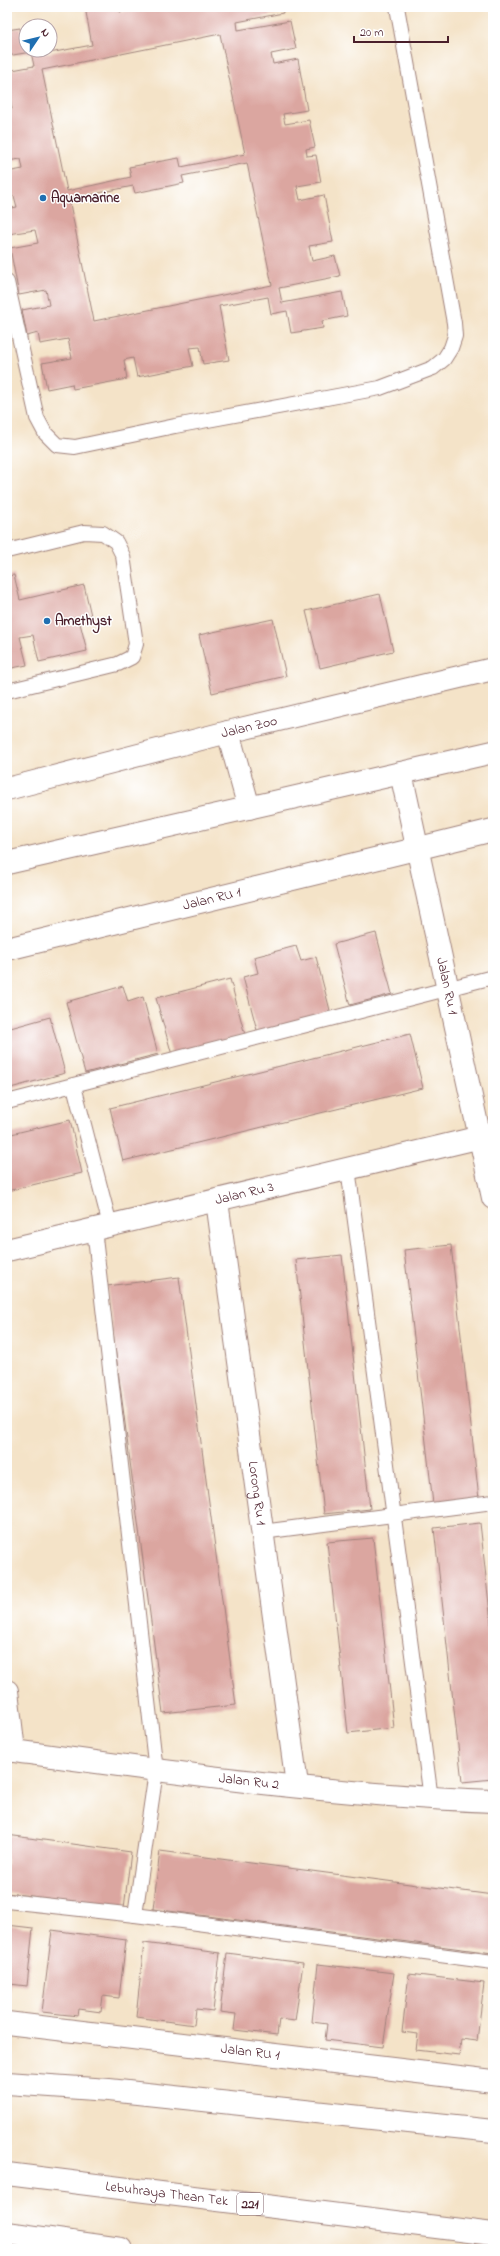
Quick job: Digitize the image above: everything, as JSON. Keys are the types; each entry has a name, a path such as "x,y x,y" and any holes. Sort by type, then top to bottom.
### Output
{"street":[{"name":"Jalan Zoo","path":"7,789 228,732 493,669"},
{"path":"228,732 249,808"},
{"path":"7,863 493,752"},
{"name":"Jalan Ru 1","path":"401,773 447,988 481,1136 493,1198"},
{"name":"Jalan RU 1","path":"7,949 493,830"},
{"name":"Jalan Ru 3","path":"7,1250 216,1201 481,1136"},
{"name":"Lorong Ru 1","path":"216,1201 297,1786"},
{"path":"7,1691 10,1751"},
{"name":"Jalan Ru 2","path":"10,1751 156,1771 297,1786 431,1799 493,1801"},
{"name":"Jalan RU 1","path":"7,2023 493,2081"},
{"path":"7,2083 109,2090 493,2131"},
{"name":"Lebuhraya Thean Tek","path":"7,2174 493,2234"},
{"path":"7,2233 121,2249"}],"lane":[{"path":"7,282 37,418 45,433 58,445 75,447 175,426 380,388 433,368 444,359 451,348 455,336 454,323 397,7"},
{"path":"7,550 84,532 103,533 116,542 123,556 136,644 132,657 118,664 7,692"},
{"path":"7,1102 493,977"},
{"path":"74,1086 102,1227 156,1771 135,1915"},
{"path":"348,1168 431,1799"},
{"path":"262,1532 493,1502"},
{"path":"7,1901 135,1915 493,1962"}],"building":[{"name":"Aquamarine","path":"85,7 119,7 120,12 130,10 130,7 282,7 283,13 237,22 238,30 290,21 296,49 271,54 273,64 298,59 307,110 283,114 285,124 309,120 315,147 306,149 307,156 316,155 321,182 297,186 300,200 324,195 333,242 309,246 312,261 335,256 340,276 279,288 282,303 342,292 347,316 322,321 323,328 291,333 287,311 271,314 268,297 219,306 229,360 203,364 200,347 189,348 193,366 137,377 133,358 124,360 127,379 73,389 72,384 47,389 42,363 72,358 68,339 40,344 38,333 27,336 22,310 49,305 46,290 19,295 10,248 38,243 35,230 8,234 7,231 7,209 17,207 14,196 7,197 7,172 23,169 21,159 7,161 7,110 12,109 9,92 7,93 7,71 34,66 32,58 58,58 58,51 92,45","holes":["220,34 245,154 181,167 179,158 129,167 131,177 67,191 42,70","247,163 272,285 94,321 69,199 133,186 135,193 184,183 182,176"]},
{"name":"Aquamarine","path":"18,28 18,54 7,56 7,30"},
{"name":"Amethyst","path":"14,575 20,600 84,585 92,620 80,623 87,651 39,662 33,635 20,637 27,665 7,669 7,603 9,603 7,576"},
{"path":"380,594 393,651 320,668 306,611"},
{"path":"273,619 286,676 212,693 199,635"},
{"path":"376,933 392,994 350,1005 334,944"},
{"path":"296,946 301,961 316,957 331,1014 258,1034 243,977 258,973 254,957"},
{"path":"230,979 245,1035 172,1055 156,998"},
{"path":"123,986 128,1002 143,997 158,1054 85,1073 66,1002"},
{"path":"50,1017 65,1073 7,1089 7,1029"},
{"path":"410,1034 423,1088 123,1161 110,1108"},
{"path":"70,1120 82,1173 7,1191 7,1135"},
{"path":"451,1245 479,1499 433,1504 404,1250"},
{"path":"342,1255 370,1509 324,1514 296,1260"},
{"path":"179,1277 236,1705 163,1713 107,1286"},
{"path":"480,1523 493,1641 493,1779 462,1782 434,1528"},
{"path":"373,1538 394,1728 348,1733 327,1542"},
{"path":"7,1835 131,1852 124,1908 7,1893"},
{"path":"160,1851 493,1895 493,1953 153,1909"},
{"path":"7,1925 33,1928 27,1986 10,1984 8,2000"},
{"path":"52,1930 126,1940 119,1998 103,1996 101,2012 79,2009 78,2016 42,2012"},
{"path":"144,1943 220,1953 213,2011 196,2009 194,2025 136,2017"},
{"path":"227,1953 303,1963 295,2021 279,2019 277,2035 234,2030 236,2014 220,2012"},
{"path":"318,1964 394,1973 383,2047 325,2040 327,2024 312,2022"},
{"path":"409,1974 484,1983 477,2041 461,2039 459,2055 416,2050 418,2034 402,2032"}],"place":[{"name":"Aquamarine","path":"43,198"},
{"name":"Amethyst","path":"47,621"}]}
